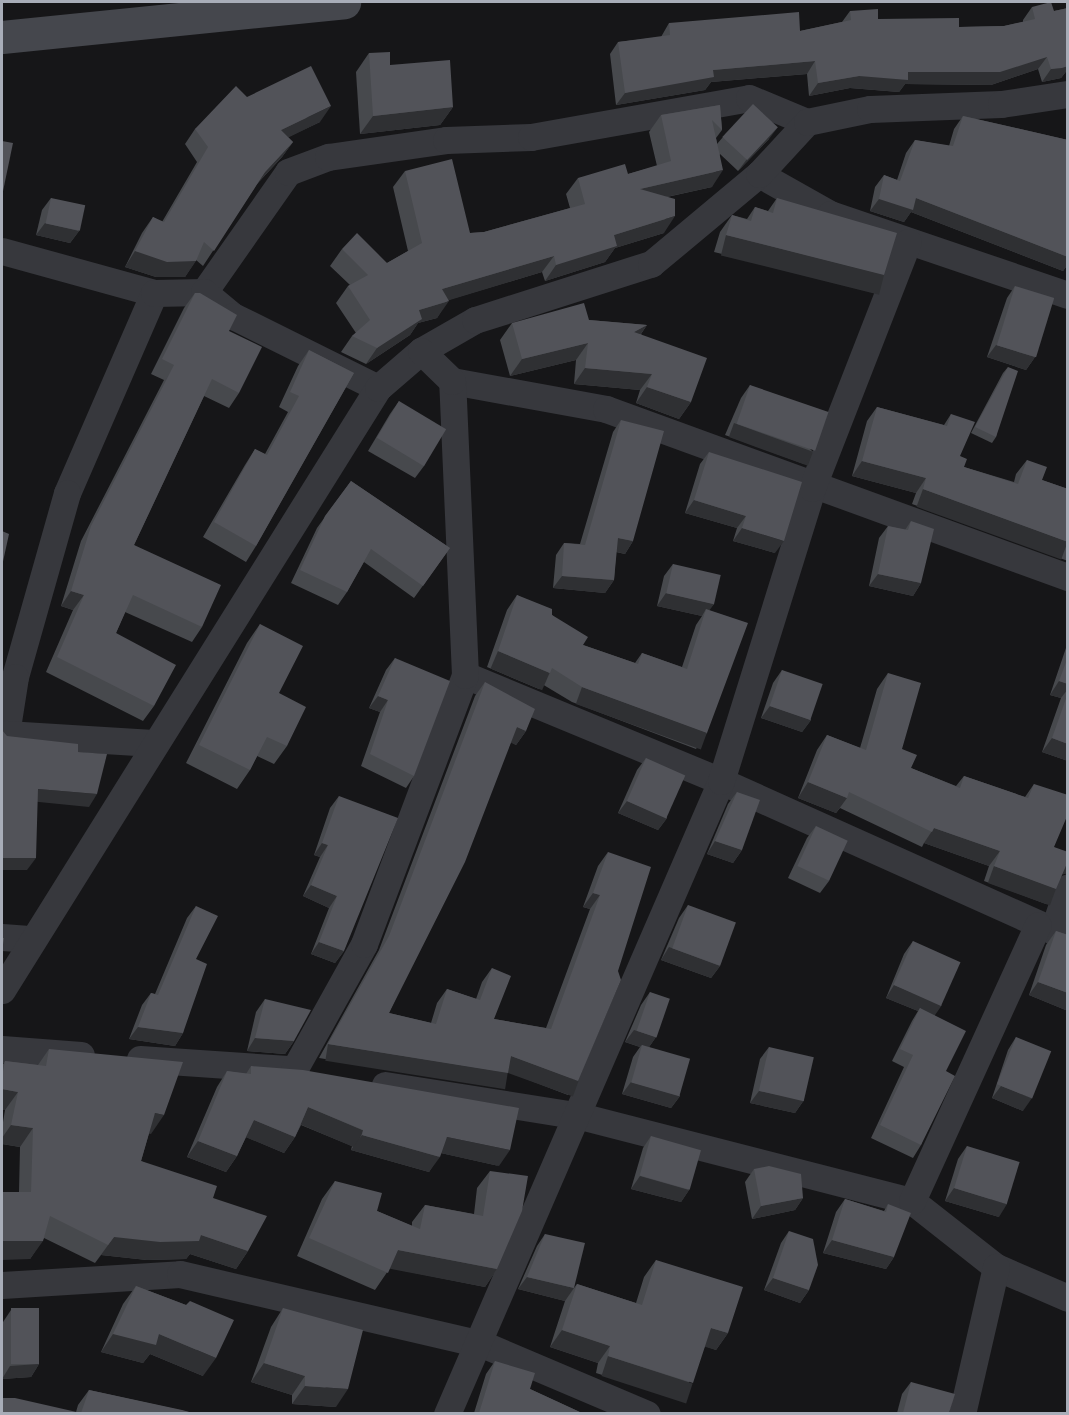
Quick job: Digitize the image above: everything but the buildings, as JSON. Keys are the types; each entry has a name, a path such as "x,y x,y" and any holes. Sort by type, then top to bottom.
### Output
{"main road":[{"path":"2,37 345,2"}],"street":[{"path":"204,292 288,172 328,158 446,140 531,137 749,98 807,122 870,109 1001,104 1068,94"},
{"path":"2,990 29,939 378,388 422,351 476,320 651,264 759,174 807,122"},
{"path":"759,174 830,214 1068,295"},
{"path":"447,1413 482,1344 721,781 812,488 908,242"},
{"path":"2,251 153,293 204,292 233,316 378,388"},
{"path":"153,293 66,493 8,676 4,734 153,743"},
{"path":"422,351 452,381 606,409 812,488 1068,577"},
{"path":"294,1070 364,944 465,675 452,381"},
{"path":"465,675 721,781 1053,931"},
{"path":"912,1201 1053,931 1068,887"},
{"path":"2,938 29,939"},
{"path":"2,1049 294,1070 328,1076"},
{"path":"362,1081 580,1116 912,1201 996,1266 1068,1298"},
{"path":"962,1413 996,1266"},
{"path":"2,1285 180,1274 482,1344 647,1413"}]}
